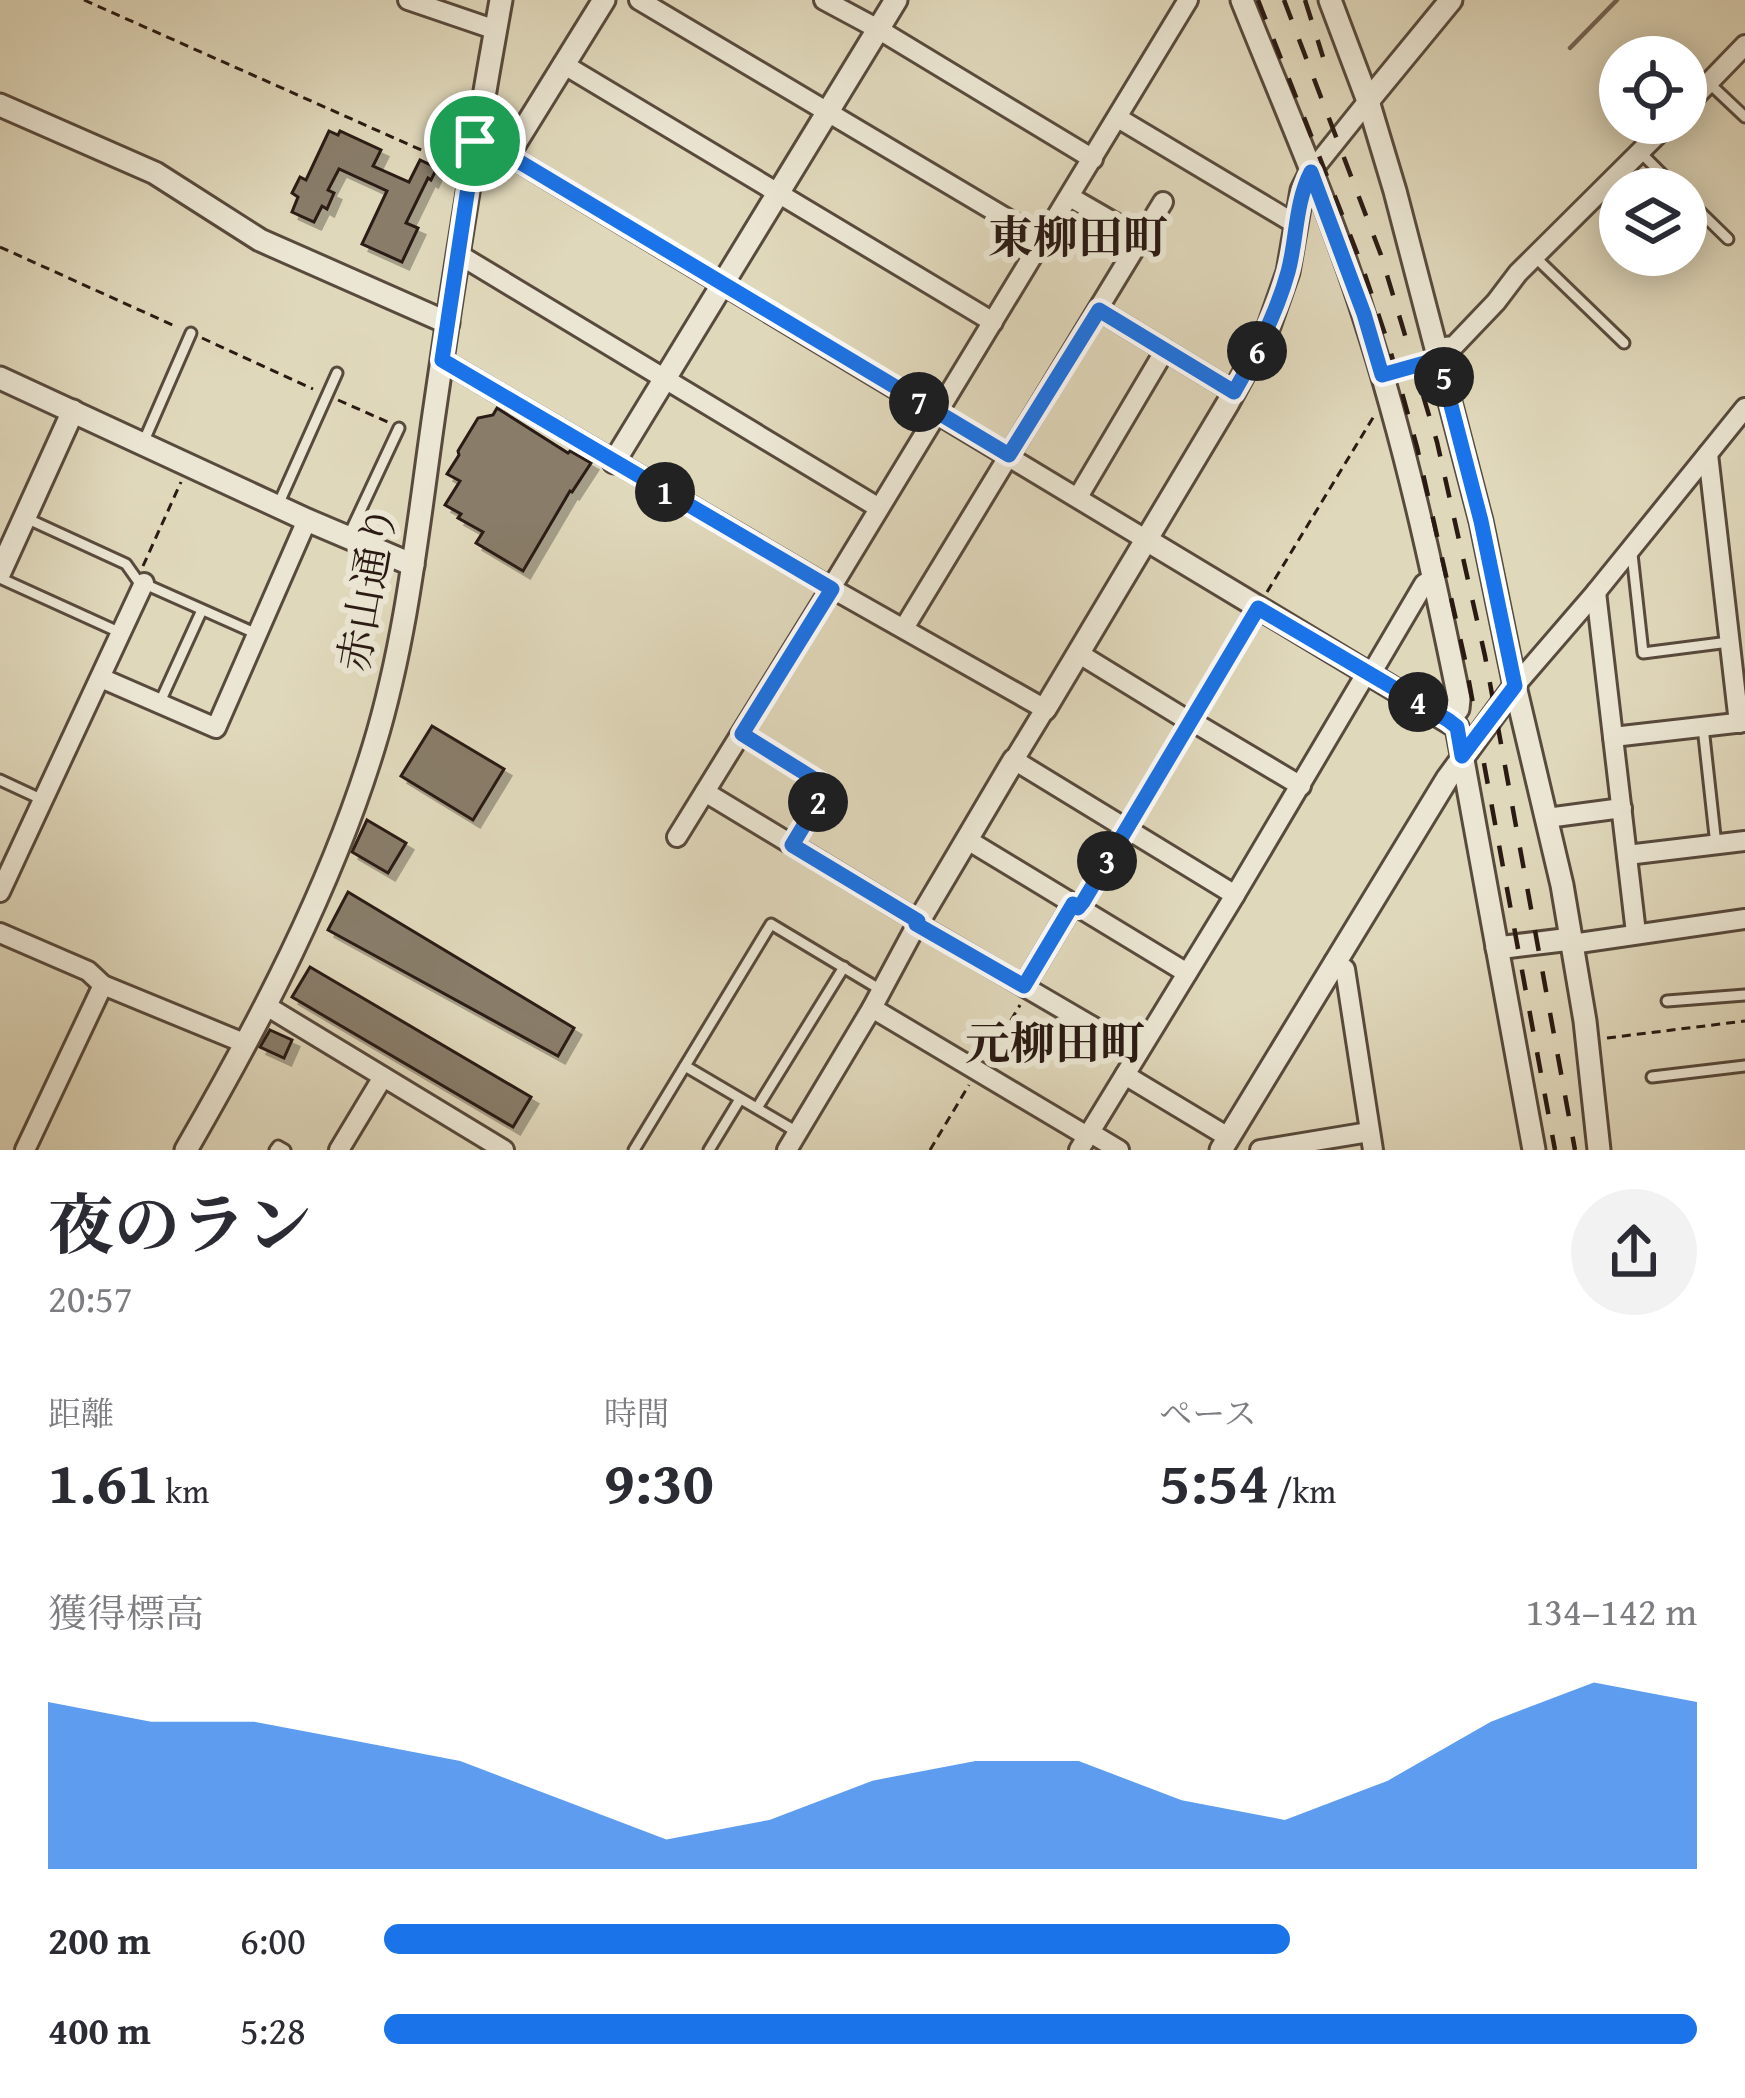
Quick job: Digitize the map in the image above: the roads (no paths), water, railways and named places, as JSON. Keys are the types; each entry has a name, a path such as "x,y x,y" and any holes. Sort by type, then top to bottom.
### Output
{"street":[{"path":"408,0 496,30"},
{"name":"赤山通り","path":"186,1150 265,1005 330,867 387,699 413,565 475,141 501,0"},
{"path":"508,155 604,0"},
{"path":"639,0 1043,240"},
{"path":"824,0 1094,159"},
{"path":"614,462 896,0"},
{"path":"676,836 832,589 1188,0"},
{"path":"1242,0 1364,314 1434,578 1460,699 1458,710 1448,720"},
{"path":"1330,0 1396,191 1481,521 1572,941 1599,1150"},
{"path":"792,1141 1268,329 1288,272 1302,190 1311,172 1451,0"},
{"path":"1709,82 1745,45"},
{"path":"563,64 993,322"},
{"path":"0,105 155,173 260,240 448,323"},
{"path":"1118,118 1297,225"},
{"path":"475,141 508,155 1145,539 1260,603 1457,727 1534,1150"},
{"path":"1437,354 1454,346 1534,256 1648,144"},
{"path":"1070,196 1141,238"},
{"path":"904,628 1163,202"},
{"path":"458,254 879,508"},
{"path":"1099,310 1234,392"},
{"path":"1078,497 1165,350"},
{"path":"442,360 1045,709"},
{"path":"0,378 413,565"},
{"path":"1125,1075 1230,1144 1334,962 1462,756 1745,408"},
{"path":"0,575 73,411"},
{"path":"1613,737 1742,722 1708,454"},
{"path":"101,678 216,728 308,520"},
{"path":"1722,578 1745,576"},
{"path":"1085,1140 1424,584 1434,578"},
{"path":"0,892 141,582"},
{"path":"1596,592 1636,933"},
{"path":"1078,653 1193,717 1301,786"},
{"path":"1014,760 1235,895"},
{"path":"705,792 1138,1053"},
{"path":"1547,818 1622,808"},
{"path":"966,839 1187,973"},
{"path":"1627,855 1745,841"},
{"path":"1026,988 1076,906"},
{"path":"1497,948 1745,920"},
{"path":"0,933 88,971 103,985 244,1043"},
{"path":"1260,1150 1371,1141 1345,969 1334,962"},
{"path":"26,1150 103,985"},
{"path":"877,999 1085,1140 1119,1150"},
{"path":"265,1005 498,1148"},
{"path":"339,1150 383,1076"}],"lane":[{"path":"1709,82 1745,117"},
{"path":"1640,152 1656,168"},
{"path":"1707,218 1728,239"},
{"path":"1534,256 1624,343"},
{"path":"142,443 191,333"},
{"path":"278,505 337,373"},
{"path":"348,537 399,428"},
{"path":"24,518 126,564 141,582 256,634"},
{"path":"1631,548 1643,653 1730,642"},
{"path":"0,575 121,633"},
{"path":"160,702 202,610"},
{"path":"1703,727 1716,844"},
{"path":"742,734 827,787 792,845"},
{"path":"0,780 43,800"},
{"path":"634,1150 772,924 844,967 877,999"},
{"path":"757,1108 844,967"},
{"path":"1666,1001 1745,994"},
{"path":"685,1066 757,1108 792,1141"},
{"path":"1652,1077 1745,1066"},
{"path":"710,1150 740,1099"},
{"path":"275,1150 278,1146 285,1150"}],"waterway":[{"path":"1570,48 1617,0"}],"railway":[{"path":"1258,0 1361,263 1417,447 1465,660 1555,1150"},
{"path":"1284,0 1381,255 1437,442 1485,656 1575,1150"},
{"path":"1305,0 1323,57"}],"district":[{"name":"東柳田町","path":"1078,237"},
{"name":"元柳田町","path":"1055,1043"}]}
